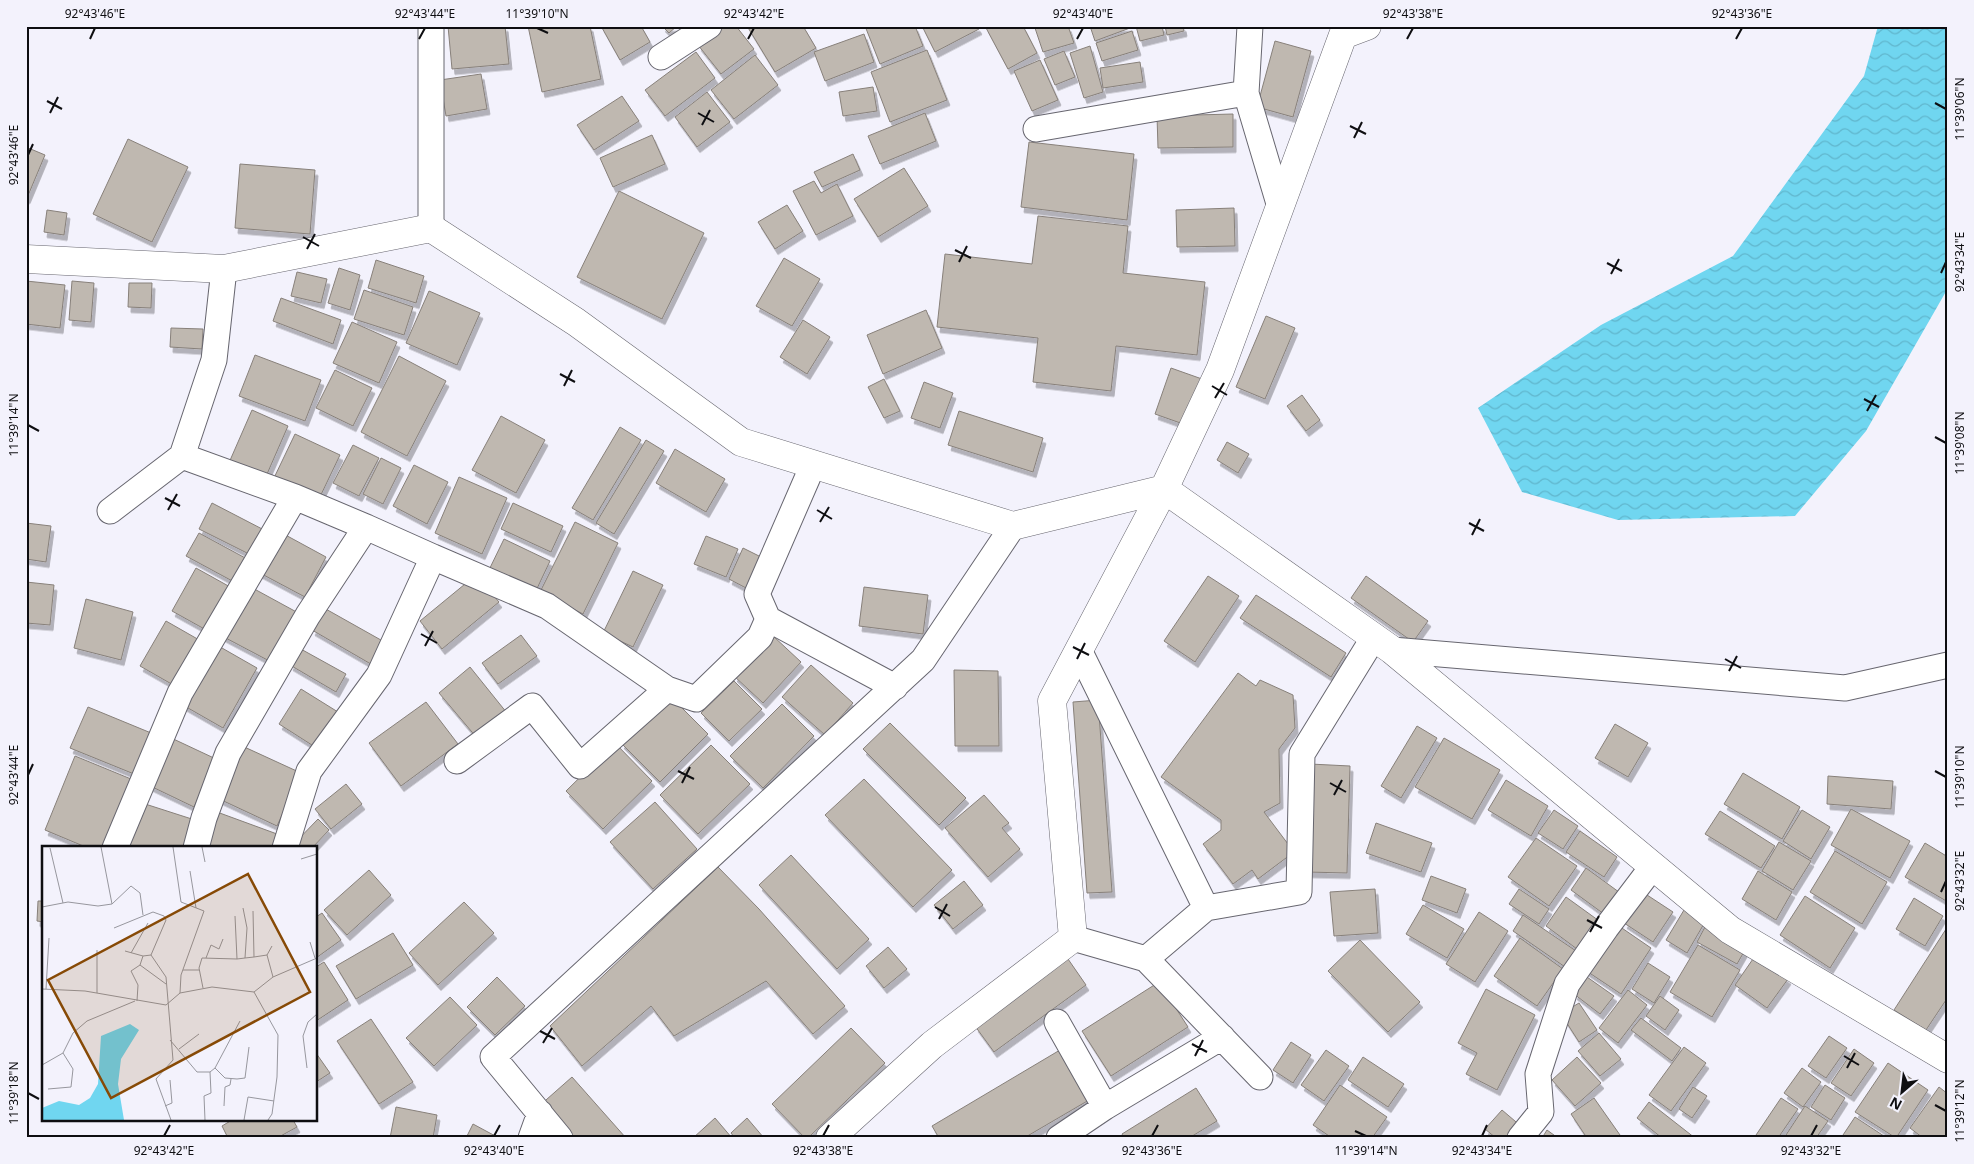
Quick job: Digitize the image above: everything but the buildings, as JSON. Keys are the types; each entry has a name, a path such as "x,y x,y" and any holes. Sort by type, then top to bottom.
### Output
{"street":[{"path":"431,26 431,228"},
{"path":"661,58 709,26"},
{"path":"1250,26 1246,93 1280,207"},
{"path":"1073,938 1052,701 1164,489 1220,370 1343,35 1367,26"},
{"path":"1036,129 1246,93"},
{"path":"26,258 224,269 431,228 576,322 741,442 1013,526 1164,489 1383,644 1730,930 1948,1059"},
{"path":"110,511 182,456 214,360 224,269"},
{"path":"182,456 295,497 547,606 667,689 696,699 760,637 768,619"},
{"path":"814,465 757,594 768,619 895,687"},
{"path":"116,846 180,693 295,497"},
{"path":"560,1138 493,1057 924,660 1013,526"},
{"path":"197,846 204,818 228,753 308,615 366,527"},
{"path":"286,846 310,772 379,675 433,557"},
{"path":"1383,644 1845,688 1948,666"},
{"path":"1146,959 1206,908 1299,892 1302,754 1383,644"},
{"path":"1079,650 1206,908"},
{"path":"457,761 532,706 580,766 667,689"},
{"path":"1520,1138 1540,1112 1538,1074 1567,984 1653,866"},
{"path":"1073,938 1146,959 1260,1078"},
{"path":"830,1138 932,1045 1073,938"},
{"path":"1057,1022 1105,1107"},
{"path":"1059,1138 1105,1107 1222,1037"},
{"path":"531,1138 540,1113"}],"water":[{"path":"1878,26 1948,26 1948,288 1866,431 1795,516 1618,520 1522,492 1478,408 1601,325 1733,256 1864,76"}]}
